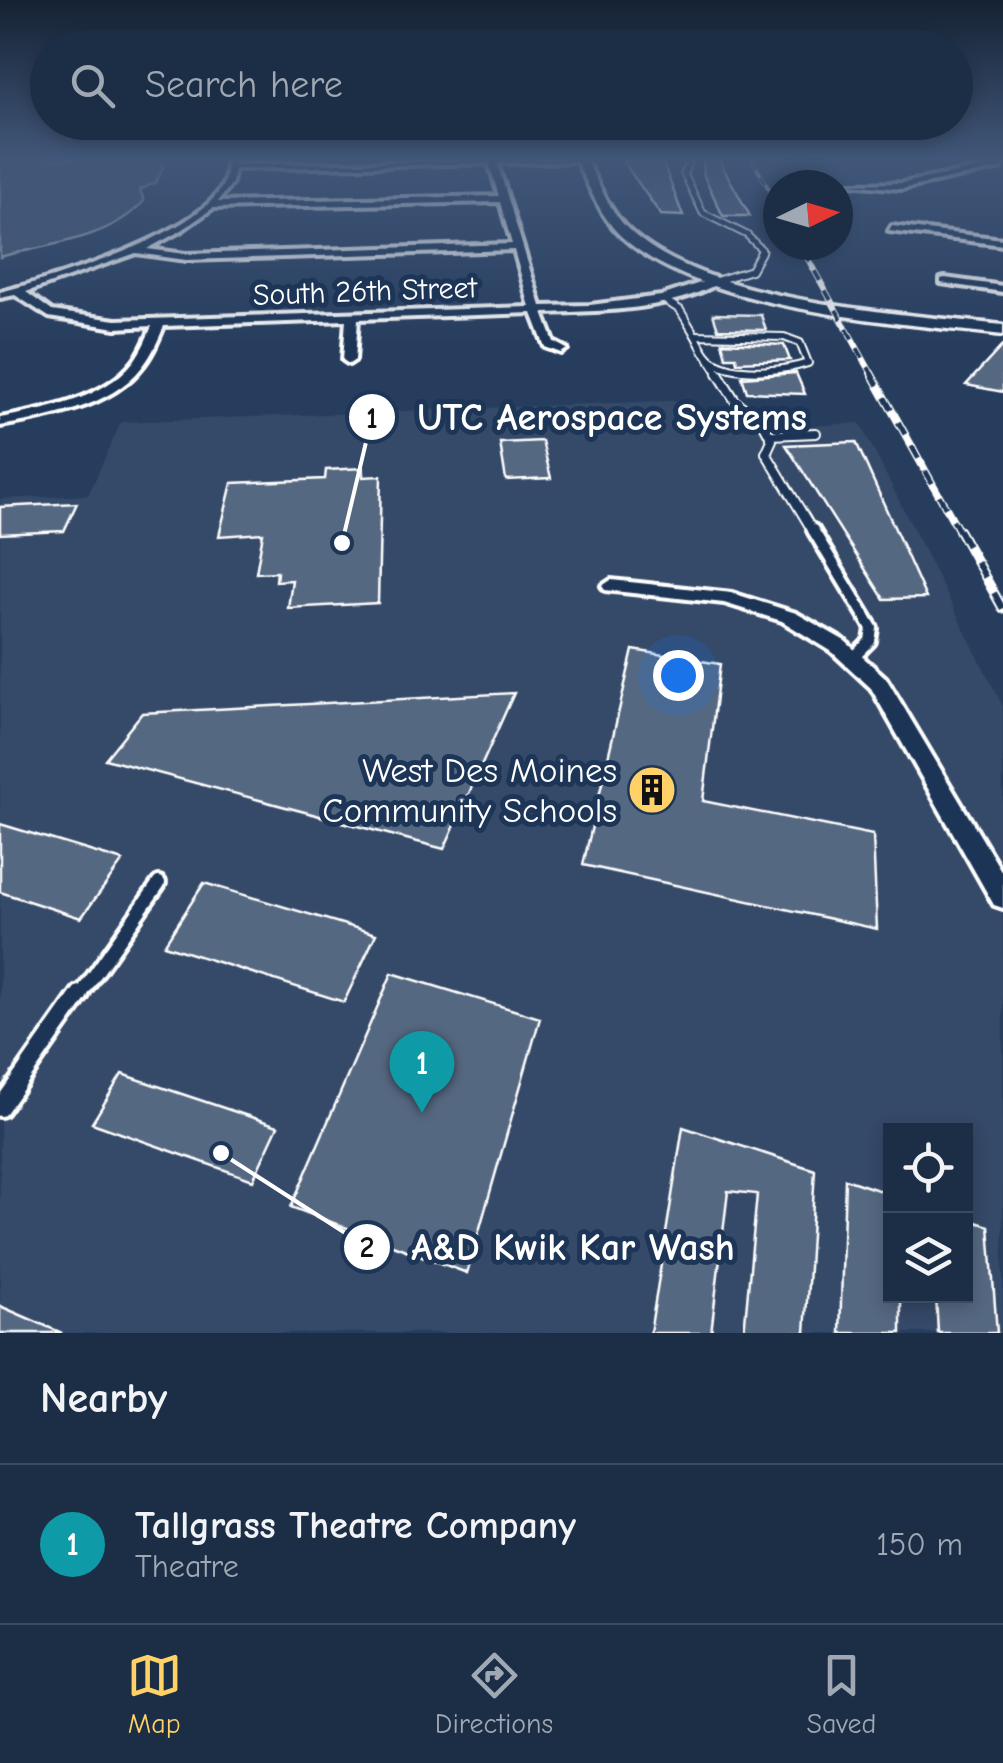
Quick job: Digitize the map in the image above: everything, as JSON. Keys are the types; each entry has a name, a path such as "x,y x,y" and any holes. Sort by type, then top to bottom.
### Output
{"main road":[{"path":"616,221 633,241 664,259 719,280 804,301 1003,330"}],"street":[{"path":"0,295 132,250 184,221"},
{"path":"509,221 549,344 561,349"},
{"path":"892,229 1003,242"},
{"path":"132,250 186,257 517,247"},
{"name":"South 26th Street","path":"16,292 49,314 70,320 160,323 537,310 663,300 719,280"},
{"path":"945,281 1003,290"},
{"path":"349,360 352,316"},
{"path":"0,422 70,404 119,380 141,359 160,323"},
{"path":"611,586 726,597 764,608 805,627 852,659 878,683 1003,898"}],"lane":[{"path":"718,221 760,245 761,255 751,270 719,280"},
{"path":"663,300 680,310 736,402 762,421 771,435 766,453 872,628 870,641 852,659"},
{"path":"696,334 784,337 800,343 808,359 805,366 788,368 730,366 708,357"},
{"path":"771,435 816,433"},
{"path":"0,1108 158,883"}],"shaded area":[{"path":"0,221 118,221 77,239 0,257"},
{"path":"691,400 708,431 860,423 1003,706 1003,1333 0,1333 0,499 88,495 121,422"}],"building":[{"path":"713,314 761,315 766,330 718,329"},
{"path":"722,342 784,345 790,360 737,362 736,357 726,357"},
{"path":"1003,345 1003,392 966,385"},
{"path":"796,373 805,394 747,392 742,377"},
{"path":"542,441 551,478 506,480 500,443"},
{"path":"856,442 926,598 884,599 786,445"},
{"path":"363,468 363,477 381,476 378,603 288,608 292,580 276,581 277,572 256,573 263,533 219,536 232,483 325,479 326,470"},
{"path":"77,503 64,531 0,534 0,507"},
{"name":"West Des Moines Community Schools","path":"633,650 720,664 703,801 873,835 877,929 583,865"},
{"path":"514,693 444,849 105,759 142,713"},
{"path":"0,824 123,861 81,918 0,892"},
{"path":"204,883 376,934 344,1002 164,945"},
{"path":"392,973 540,1018 467,1273 291,1207"},
{"path":"122,1074 278,1126 253,1180 92,1123"},
{"path":"683,1127 815,1170 805,1333 744,1333 757,1194 728,1191 711,1333 650,1333"},
{"path":"845,1179 883,1192 883,1303 901,1303 901,1333 840,1333"},
{"path":"973,1221 989,1226 997,1333 938,1333 936,1303 973,1303"},
{"path":"0,1306 62,1333 0,1333"}],"railway":[{"path":"808,260 873,376"},
{"path":"871,373 960,533"},
{"path":"959,530 1003,609"}],"place":[{"name":"UTC Aerospace Systems","path":"342,543"},
{"name":"West Des Moines Community Schools","path":"652,790"},
{"name":"Tallgrass Theatre Company","path":"422,1113"},
{"name":"A&D Kwik Kar Wash","path":"221,1153"}]}
